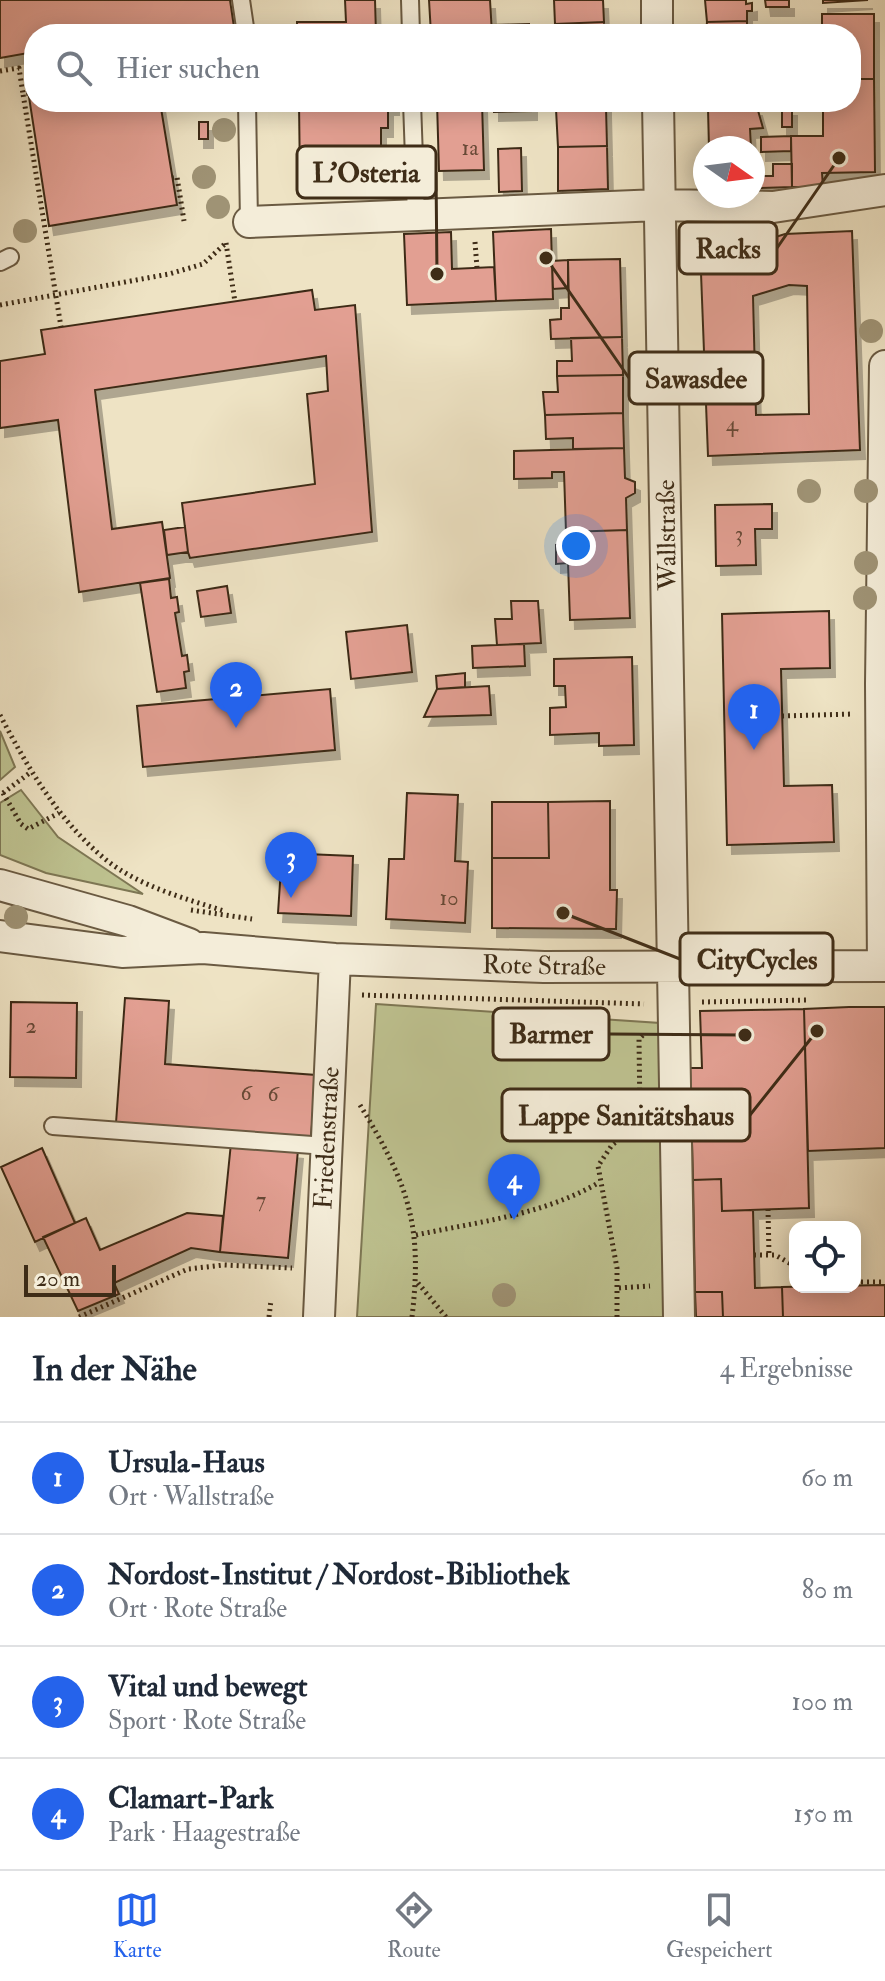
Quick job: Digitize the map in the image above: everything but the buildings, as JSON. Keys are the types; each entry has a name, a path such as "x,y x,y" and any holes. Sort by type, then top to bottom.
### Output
{"street":[{"path":"657,0 657,24"},
{"name":"Wallstraße","path":"658,112 679,1317"},
{"path":"249,222 659,205 773,207 885,190"},
{"path":"884,967 881,714 885,366"},
{"name":"Rote Straße","path":"0,885 128,921 203,948"},
{"name":"Rote Straße","path":"0,936 69,948 122,952 203,948 335,959 672,968 884,967"},
{"name":"Friedenstraße","path":"319,1317 335,959"}],"lane":[{"path":"241,0 245,24"},
{"path":"410,0 411,24"},
{"path":"247,112 249,222"},
{"path":"412,112 416,215"},
{"path":"53,1126 326,1146"}],"path":[{"path":"0,71 19,68 24,100"},
{"path":"26,112 61,327"},
{"path":"172,178 177,177 184,221"},
{"path":"0,305 169,274 203,264 249,222"},
{"path":"226,243 235,302"},
{"path":"782,716 881,714"},
{"path":"0,715 31,772 59,813 107,861 163,891 236,916"},
{"path":"31,772 2,794 21,824 28,829 59,813"},
{"path":"617,1317 617,1268 598,1166 612,1145 636,1127 640,1116 639,1039 650,1029 673,1022"},
{"path":"360,1104 401,1178 416,1235 417,1282 412,1317"},
{"path":"416,1235 541,1208 574,1197 599,1182"},
{"path":"768,1209 769,1255"},
{"path":"754,1255 769,1255 789,1263"},
{"path":"79,1317 188,1269 224,1265 321,1269"},
{"path":"417,1282 432,1305 446,1317"},
{"path":"861,1282 885,1282"},
{"path":"269,1317 271,1300"}],"green space":[{"path":"0,731 15,767 0,780"},
{"path":"21,790 58,837 143,894 46,873 0,855 0,803"},
{"path":"376,1004 660,1023 666,1317 357,1317"}],"place":[{"name":"Racks","path":"839,158"},
{"name":"Sawasdee","path":"546,258"},
{"name":"L'Osteria","path":"437,274"},
{"name":"Nordost-Institut / Nordost-Bibliothek","path":"236,728"},
{"name":"Ursula-Haus","path":"754,750"},
{"name":"Vital und bewegt","path":"291,898"},
{"name":"CityCycles","path":"563,913"},
{"name":"Lappe Sanitätshaus","path":"817,1031"},
{"name":"Barmer","path":"745,1035"},
{"name":"Clamart-Park","path":"514,1220"}]}
